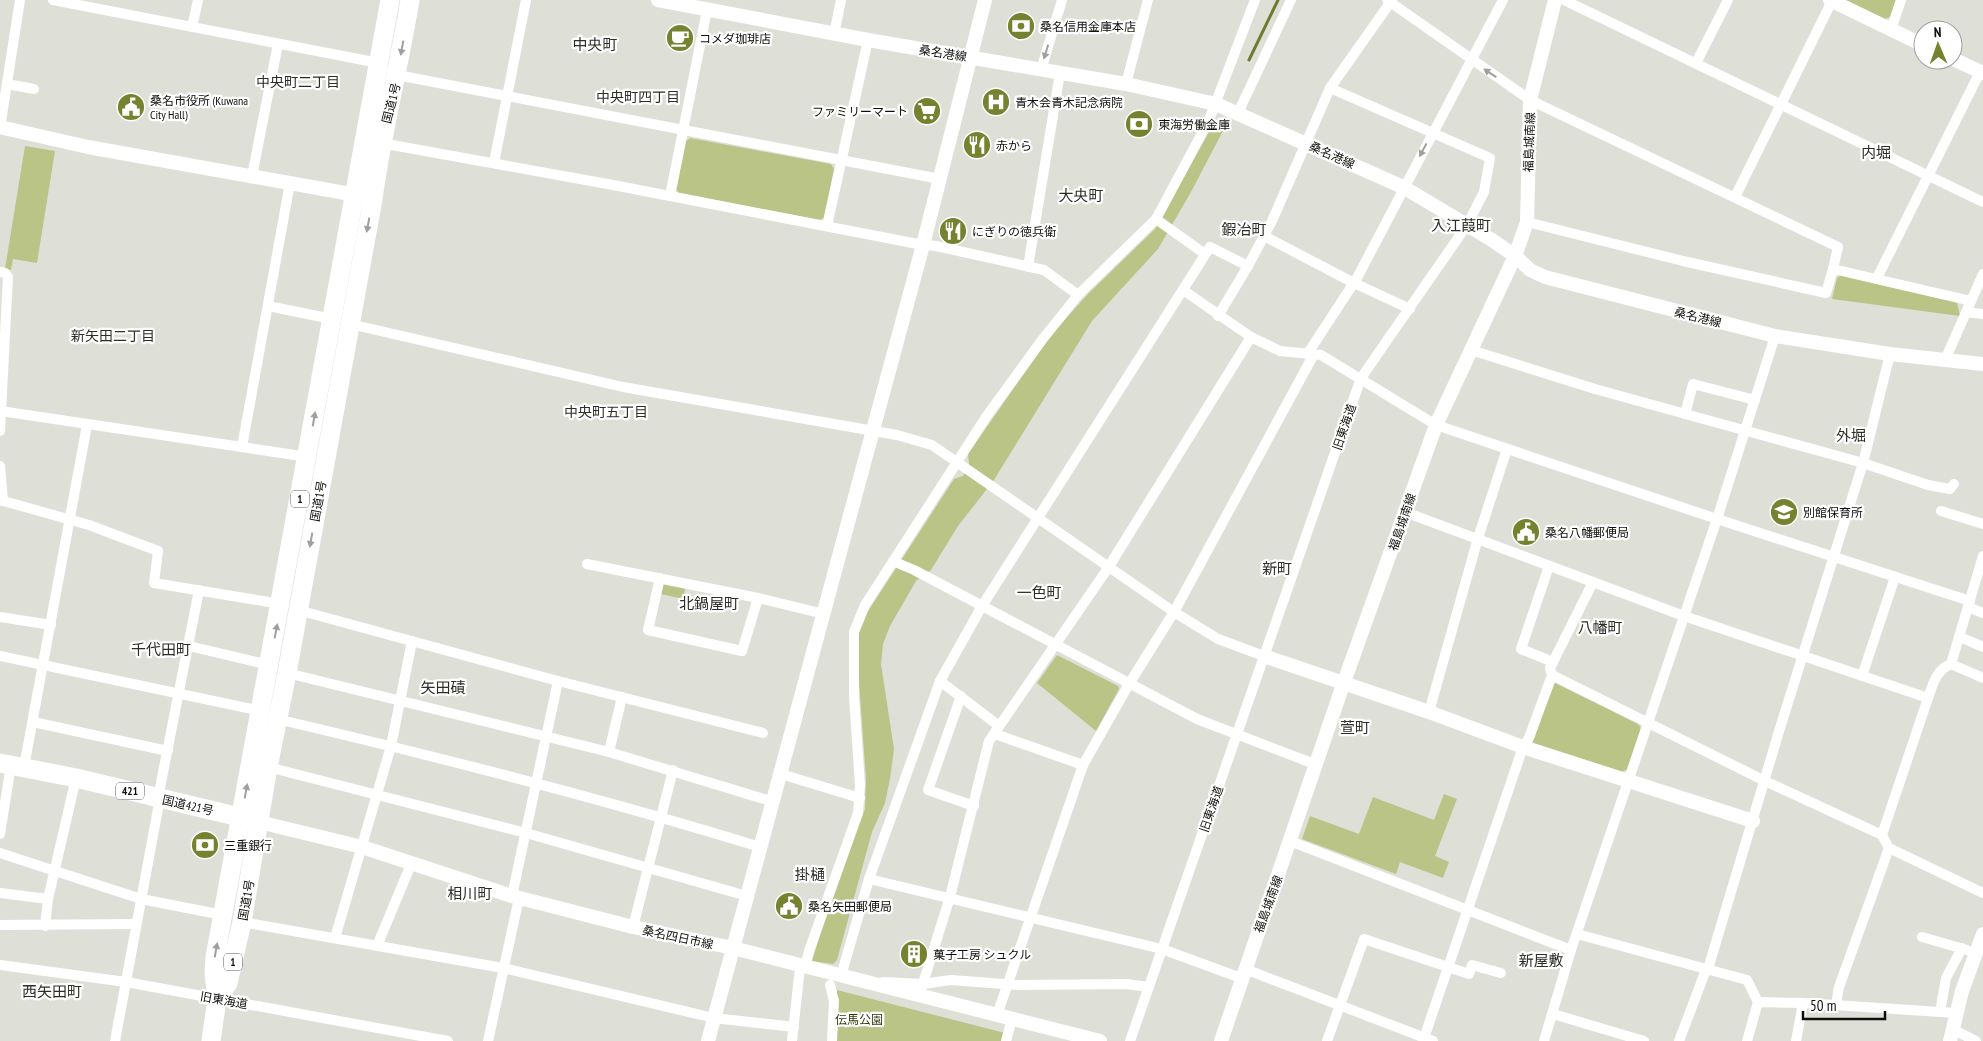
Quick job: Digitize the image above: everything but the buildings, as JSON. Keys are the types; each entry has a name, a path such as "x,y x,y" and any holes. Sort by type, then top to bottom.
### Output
{"highway":[{"name":"国道1号","path":"217,999 228,984 242,922 268,767 269,665 290,607 364,197 379,64 390,0"},
{"name":"国道1号","path":"364,197 381,143 398,75 410,0"},
{"name":"国道1号","path":"211,1041 217,999 214,973 215,957 241,818 269,715 287,674 290,607 308,457 341,321"},
{"name":"国道421号","path":"12,765 76,778 259,822"}],"main road":[{"name":"桑名港線","path":"659,0 834,34 1126,84 1216,104 1403,187 1467,225 1515,256 1530,270 1545,277 1775,336 1890,354 1983,364"},
{"path":"708,1041 923,245 985,0"},
{"name":"福島城南線","path":"1221,1041 1344,682 1436,425 1515,256 1527,222 1530,100 1555,0"},
{"path":"1831,0 1913,40"},
{"path":"1963,63 1982,72"},
{"path":"0,127 60,141 364,197"},
{"path":"1264,656 1344,682 1523,747 1753,821"},
{"name":"桑名四日市線","path":"259,822 362,846 516,897 633,927 733,948 841,976 921,990 997,1015 1100,1041"},
{"path":"1951,1035 1956,1013 1983,934"}],"street":[{"path":"0,127 5,82 20,0"},
{"path":"52,0 379,64"},
{"path":"192,27 198,0"},
{"path":"494,163 526,0"},
{"path":"834,34 841,0"},
{"path":"1041,70 1062,0"},
{"path":"1126,84 1148,0"},
{"path":"792,1041 803,967 858,813 860,798 854,689 854,632 865,605 895,562 1010,383 1078,295 1156,219 1216,104 1255,0"},
{"path":"1238,113 1291,0"},
{"path":"997,1015 1006,984 1083,765 1129,684 1174,612 1311,354 1354,283 1403,187 1504,0"},
{"path":"1564,0 1983,202"},
{"path":"1696,63 1728,0"},
{"path":"1735,197 1831,0"},
{"path":"1891,30 1902,0"},
{"path":"1218,316 1264,236 1330,88 1389,1 1530,100 1838,247 1826,293 1683,261 1527,222"},
{"path":"670,196 707,10"},
{"path":"827,226 868,40"},
{"path":"252,176 278,44"},
{"path":"1876,278 1982,72"},
{"path":"1028,267 1060,73"},
{"path":"398,75 940,179"},
{"path":"5,82 34,89"},
{"path":"1330,88 1433,132"},
{"name":"旧東海道","path":"1130,1041 1361,378 1467,225 1484,192 1490,158 1433,132"},
{"path":"381,143 936,246 1044,270 1078,295"},
{"path":"242,446 290,183"},
{"path":"1156,219 1205,254"},
{"path":"1264,236 1354,283 1410,309"},
{"path":"841,976 870,879 940,682 982,606 1205,254 1210,248 1248,266"},
{"path":"1833,269 1971,301"},
{"path":"0,272 5,273 8,277 0,431"},
{"path":"1945,360 1983,274"},
{"path":"1183,290 1251,337 1280,350 1321,355 1436,425 1895,577 1970,604 1983,613"},
{"path":"268,306 341,321 622,387 897,435 932,444 1174,612 1218,639 1264,656"},
{"path":"1966,312 1983,314"},
{"path":"1544,1041 1571,950 1717,519 1775,336"},
{"path":"921,990 950,897 989,740 1056,646 1108,568 1251,337"},
{"path":"1471,350 1542,373 1863,463 1928,485 1950,488 1954,484"},
{"path":"1679,1041 1708,969 1766,781 1863,463 1890,354"},
{"path":"1685,414 1693,384 1755,400"},
{"path":"1,411 308,457"},
{"path":"0,834 12,765 32,722 87,425"},
{"path":"1429,712 1478,538 1507,449"},
{"path":"0,466 2,500 70,519 158,551 154,584 200,590 290,607 558,681 763,733"},
{"path":"1940,511 1983,524"},
{"path":"1406,512 1684,616 1928,698"},
{"path":"1951,664 1983,556"},
{"path":"895,562 1197,719 1236,736 1317,765"},
{"path":"586,564 758,598 824,614"},
{"path":"1549,566 1521,648 1553,662"},
{"path":"1862,676 1895,577"},
{"path":"660,578 648,630 742,651 758,598"},
{"path":"870,879 1162,949 1339,1005 1427,1040 1448,966 1467,910 1523,747 1529,738 1552,675 1550,668 1593,582"},
{"path":"115,1041 159,798 200,590"},
{"path":"0,617 51,625"},
{"path":"1960,637 1983,647"},
{"path":"335,938 391,746 412,641"},
{"path":"189,646 269,665"},
{"path":"0,656 269,715 536,783 662,817 760,847"},
{"path":"1882,835 1935,678 1943,667 1951,664 1983,678"},
{"path":"287,674 401,700 609,752 774,802"},
{"path":"1552,675 1766,781 1882,835 1889,848 1983,893"},
{"path":"488,1041 516,897 526,833 558,681"},
{"path":"940,682 961,696 997,730 1083,765"},
{"path":"961,696 928,790 974,806"},
{"path":"609,752 622,697"},
{"path":"32,722 168,751"},
{"path":"268,767 526,833 747,896"},
{"path":"633,927 673,770"},
{"path":"781,774 860,798"},
{"path":"45,926 53,870 76,778"},
{"path":"1290,841 1571,950"},
{"path":"1836,1004 1845,968 1889,848"},
{"path":"0,853 141,899 223,915"},
{"path":"377,946 412,862"},
{"path":"0,893 48,899"},
{"path":"242,922 503,968 714,1018 794,1027"},
{"path":"0,926 136,924"},
{"path":"1577,934 1747,980 1758,1002 1747,1041"},
{"path":"1922,937 1976,953"},
{"path":"1327,1041 1364,939 1469,974 1472,965 1501,973"},
{"path":"1940,1012 1946,978 1962,948"},
{"name":"旧東海道","path":"0,965 126,982 409,1037 448,1041"},
{"path":"921,990 952,980 1006,984 1126,984 1149,987"},
{"path":"830,985 834,1001 832,1041"},
{"path":"1758,1002 1836,1004 1956,1013"},
{"path":"1796,1041 1803,1003"},
{"path":"1553,1014 1644,1041"},
{"path":"1006,1041 1012,1019"},
{"path":"1951,1035 1976,1041"}],"green space":[{"path":"1844,0 1896,0 1890,17 1885,19"},
{"path":"1215,121 1225,127 1158,249 1092,321 994,480 958,526 931,570 916,581 890,626 883,644 881,664 894,749 885,803 872,832 837,960 833,964 812,961 839,875 865,809 866,779 857,654 858,635 863,619 954,479 963,476 969,464 968,454 1051,335 1088,294 1156,228"},
{"path":"690,138 831,164 834,169 824,218 819,220 679,193 676,189 686,141"},
{"path":"25,146 55,151 37,263 13,259 11,270 5,269"},
{"path":"1841,275 1957,302 1960,316 1832,299 1837,278"},
{"path":"663,581 686,585 683,599 661,594"},
{"path":"1057,655 1118,686 1119,689 1096,731 1037,683"},
{"path":"1555,683 1638,724 1641,728 1628,769 1621,772 1533,744 1532,739"},
{"path":"1444,794 1457,799 1435,856 1449,862 1443,878 1400,862 1396,874 1302,839 1310,816 1359,834 1373,797 1434,820"},
{"name":"伝馬公園","path":"837,990 1005,1033 1002,1041 836,1041"}],"waterway":[{"path":"1249,60 1278,0"}],"place":[{"name":"桑名信用金庫本店","path":"1021,26"},
{"name":"コメダ珈琲店","path":"680,38"},
{"name":"青木会青木記念病院","path":"996,102"},
{"name":"桑名市役所 (Kuwana City Hall)","path":"131,107"},
{"name":"ファミリーマート","path":"927,111"},
{"name":"東海労働金庫","path":"1139,124"},
{"name":"赤から","path":"977,145"},
{"name":"にぎりの徳兵衛","path":"953,231"},
{"name":"別館保育所","path":"1784,512"},
{"name":"桑名八幡郵便局","path":"1526,532"},
{"name":"三重銀行","path":"205,845"},
{"name":"桑名矢田郵便局","path":"789,906"},
{"name":"菓子工房 シュクル","path":"914,954"}],"district":[{"name":"中央町","path":"595,44"},
{"name":"中央町二丁目","path":"298,82"},
{"name":"中央町四丁目","path":"638,97"},
{"name":"内堀","path":"1876,152"},
{"name":"大央町","path":"1081,195"},
{"name":"入江葭町","path":"1461,225"},
{"name":"鍜冶町","path":"1244,229"},
{"name":"新矢田二丁目","path":"113,336"},
{"name":"中央町五丁目","path":"606,412"},
{"name":"外堀","path":"1851,435"},
{"name":"新町","path":"1277,568"},
{"name":"一色町","path":"1039,592"},
{"name":"北鍋屋町","path":"709,603"},
{"name":"八幡町","path":"1600,627"},
{"name":"千代田町","path":"161,649"},
{"name":"矢田磧","path":"443,687"},
{"name":"萱町","path":"1355,727"},
{"name":"掛樋","path":"810,874"},
{"name":"相川町","path":"470,893"},
{"name":"新屋敷","path":"1541,960"},
{"name":"西矢田町","path":"52,991"}]}
